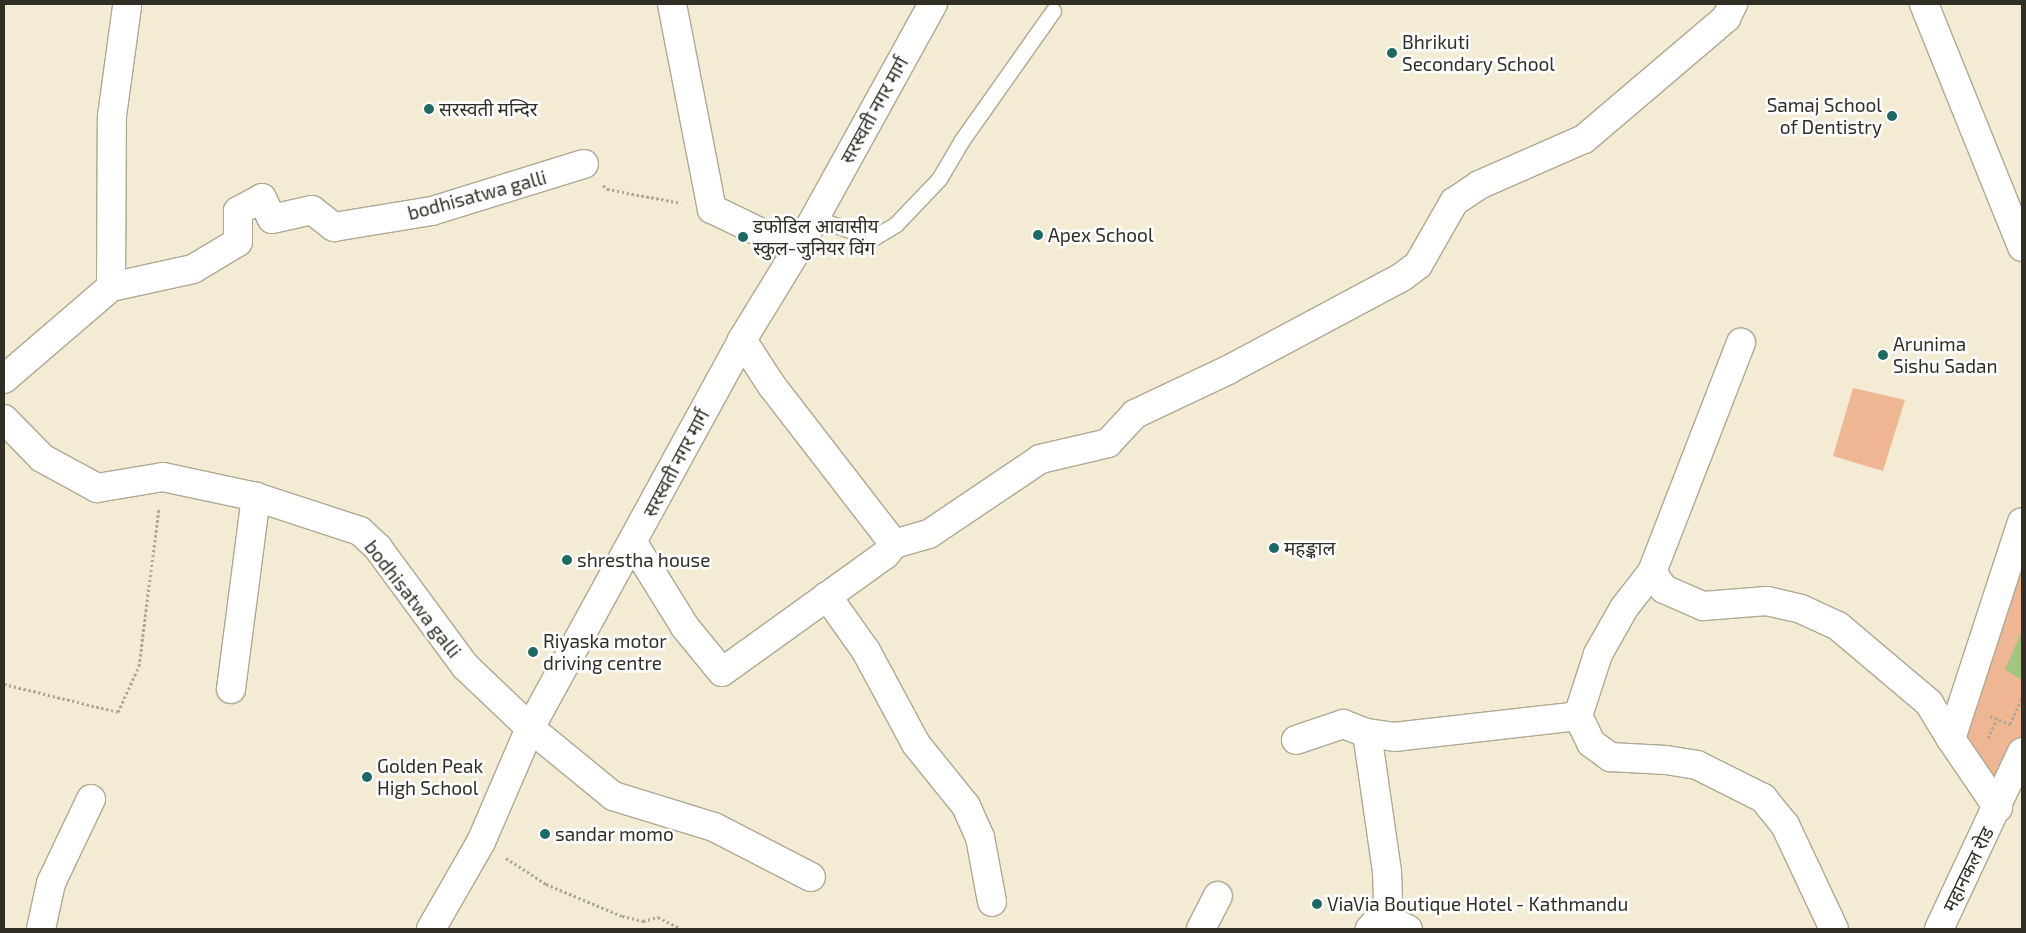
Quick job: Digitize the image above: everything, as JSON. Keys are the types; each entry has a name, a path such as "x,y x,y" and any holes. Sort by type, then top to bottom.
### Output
{"street":[{"path":"672,4 712,209 797,250"},
{"name":"सरस्वती नगर मार्ग","path":"431,929 481,842 530,728 633,543 742,340 797,250 933,4"},
{"path":"633,543 685,627 722,672 885,555 894,544 929,534 1040,459 1108,443 1135,414 1228,370 1402,277 1418,265 1454,202 1480,185 1584,139 1673,60 1726,18 1733,4"},
{"path":"1924,4 2022,247"},
{"path":"112,287 112,116 127,6"},
{"name":"bodhisatwa galli","path":"4,379 112,287 193,269 238,242 238,211 262,198 272,219 312,210 334,227 432,211 584,164"},
{"path":"742,340 772,386 894,544"},
{"path":"1741,343 1652,572 1624,608 1598,654 1578,716 1591,743 1610,757 1666,760 1697,765 1763,798 1785,825 1834,929"},
{"name":"bodhisatwa galli","path":"4,419 42,458 97,488 163,477 256,497 360,531 383,555 465,666 530,728 613,796 714,827 811,877"},
{"path":"231,689 256,497"},
{"path":"1951,739 2022,522"},
{"path":"1652,572 1664,589 1702,606 1767,601 1801,610 1838,626 1929,703 1951,739 2009,795"},
{"path":"827,596 866,651 916,744 966,806 980,837 992,902"},
{"path":"1296,740 1342,724 1367,733 1394,737 1578,716"},
{"path":"1367,733 1387,870 1388,900 1376,923 1408,929"},
{"name":"महानकल रोड","path":"1938,929 2009,795 2022,752"},
{"path":"41,929 50,883 91,799"},
{"path":"1201,929 1218,896"}],"lane":[{"path":"814,218 873,238 896,224 939,179 962,140 1053,11"}],"path":[{"path":"584,164 607,189 712,209"},
{"path":"4,684 118,712 139,666 163,477"},
{"path":"1984,713 2010,724 2022,698"},
{"path":"481,842 546,884 622,916 642,921 658,917 682,929"}],"shaded area":[{"path":"1853,388 1905,400 1883,471 1833,456"},
{"path":"2022,543 2022,742 1997,798 1954,743"},
{"path":"2022,630 2022,680 2005,670"}],"place":[{"name":"Bhrikuti Secondary School","path":"1392,53"},
{"name":"सरस्वती मन्दिर","path":"429,109"},
{"name":"Samaj School of Dentistry","path":"1892,116"},
{"name":"Apex School","path":"1038,235"},
{"name":"डफोडिल आवासीय स्कुल-जुनियर विंग","path":"743,237"},
{"name":"Arunima Sishu Sadan","path":"1883,355"},
{"name":"महङ्काल","path":"1274,548"},
{"name":"shrestha house","path":"567,560"},
{"name":"Riyaska motor driving centre","path":"533,652"},
{"name":"Golden Peak High School","path":"367,777"},
{"name":"sandar momo","path":"545,834"},
{"name":"ViaVia Boutique Hotel - Kathmandu","path":"1317,904"}]}
